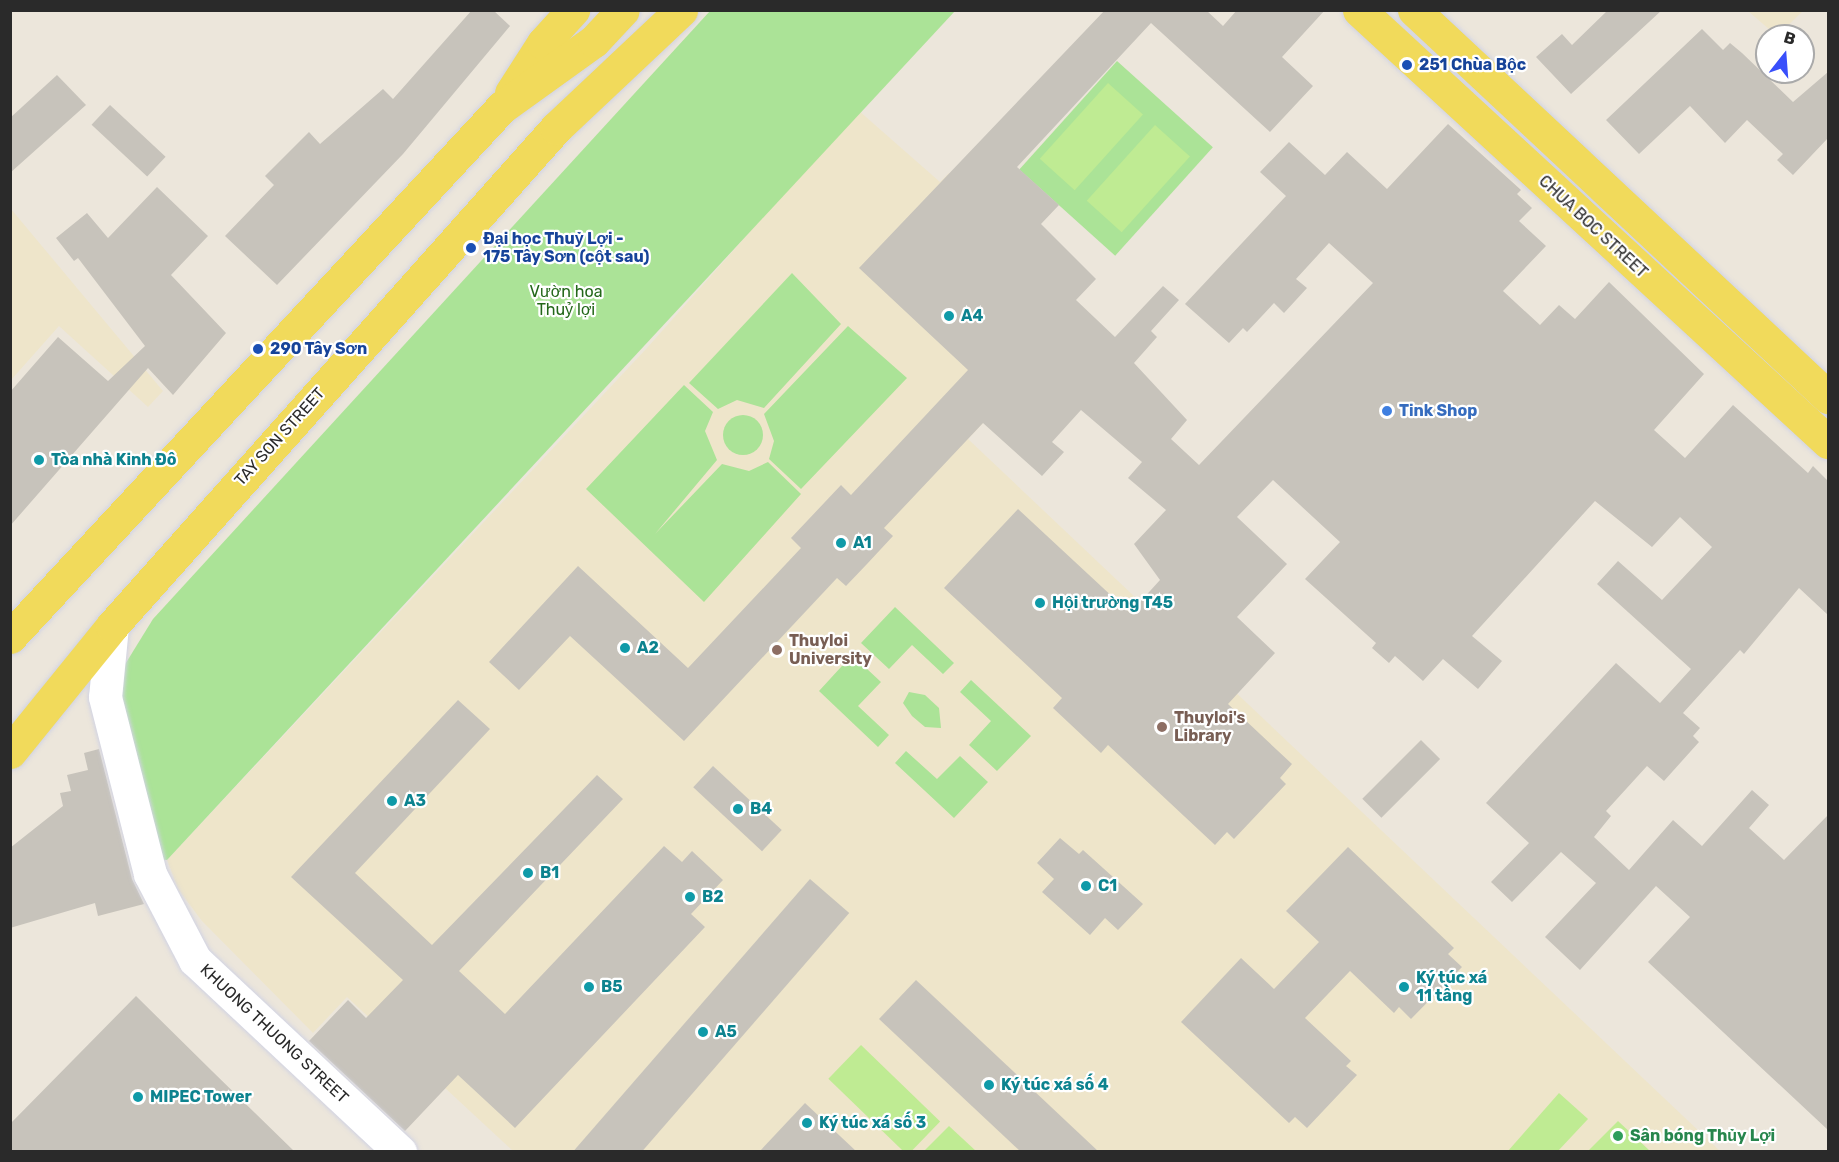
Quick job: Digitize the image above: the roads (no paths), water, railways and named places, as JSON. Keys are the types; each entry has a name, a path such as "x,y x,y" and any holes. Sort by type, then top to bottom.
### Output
{"main road":[{"path":"10,637 502,107 543,43 573,10"},
{"path":"502,107 594,41 623,10"},
{"name":"TAY SON STREET","path":"10,752 112,626 556,128 681,10"},
{"name":"CHUA BOC STREET","path":"1359,10 1828,442"},
{"path":"1414,10 1828,397"},
{"name":"TAY SON STREET","path":"556,128 594,41"}],"street":[{"name":"KHUONG THUONG STREET","path":"112,626 105,697 150,874 195,960 400,1152"}],"place":[{"name":"251 Chùa Bộc","path":"1407,65"},
{"name":"Đại học Thuỷ Lợi - 175 Tây Sơn (cột sau)","path":"471,248"},
{"name":"A4","path":"949,316"},
{"name":"290 Tây Sơn","path":"258,349"},
{"name":"Tink Shop","path":"1387,411"},
{"name":"Tòa nhà Kinh Đô","path":"39,460"},
{"name":"A1","path":"841,543"},
{"name":"Hội trường T45","path":"1040,603"},
{"name":"A2","path":"625,648"},
{"name":"Thuyloi University","path":"777,650"},
{"name":"Thuyloi's Library","path":"1162,727"},
{"name":"A3","path":"392,801"},
{"name":"B4","path":"738,809"},
{"name":"B1","path":"528,873"},
{"name":"C1","path":"1086,886"},
{"name":"B2","path":"690,897"},
{"name":"B5","path":"589,987"},
{"name":"Ký túc xá 11 tầng","path":"1404,987"},
{"name":"A5","path":"703,1032"},
{"name":"Ký túc xá số 4","path":"989,1085"},
{"name":"MIPEC Tower","path":"138,1097"},
{"name":"Ký túc xá số 3","path":"807,1123"},
{"name":"Sân bóng Thủy Lợi","path":"1618,1136"}],"park label":[{"name":"Vườn hoa Thuỷ lợi","path":"566,301"}]}
